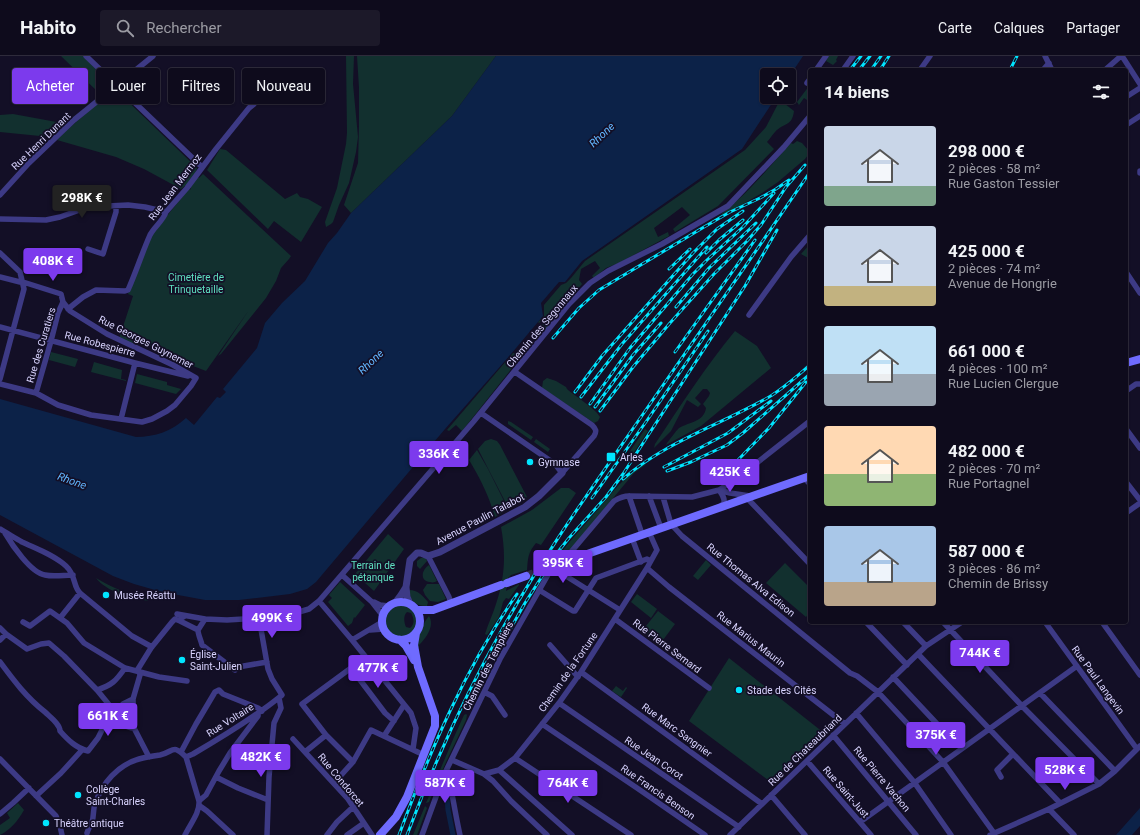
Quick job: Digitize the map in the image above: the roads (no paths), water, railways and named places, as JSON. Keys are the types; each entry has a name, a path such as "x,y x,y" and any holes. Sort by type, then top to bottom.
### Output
{"main road":[{"path":"1128,363 1140,359"},
{"path":"555,566 749,497 808,479"},
{"path":"420,621 433,610 526,576"},
{"path":"416,633 408,638 400,640 388,634 383,622 386,609 392,604 403,602 414,607 433,610"},
{"path":"380,835 396,817 407,797 436,726 436,721 418,667 414,645 420,617 414,607"},
{"path":"400,640 418,667"}],"street":[{"path":"86,56 98,68"},
{"name":"Rue Henri Dunant","path":"139,68 153,56"},
{"path":"817,68 826,56"},
{"path":"844,68 853,56"},
{"path":"921,68 930,56"},
{"path":"1045,56 1051,68"},
{"path":"1107,68 1122,56 1140,84"},
{"path":"1045,68 1049,63"},
{"path":"1128,96 1140,88"},
{"name":"Rue Henri Dunant","path":"0,196 29,163 74,120 96,103"},
{"path":"136,104 202,167"},
{"name":"Rue Jean Mermoz","path":"68,308 96,290 125,292 128,290 151,233 249,108 254,104"},
{"path":"1128,125 1140,116"},
{"name":"Chemin des Segonnaux","path":"177,614 205,619 227,620 260,618 292,614 309,608 319,601 481,413 569,304 590,283 608,271 674,237 728,206 779,152 808,118"},
{"path":"0,219 46,220 60,217 88,207 128,205 166,212"},
{"path":"88,249 104,254 116,212 116,206"},
{"path":"748,315 791,257 808,237"},
{"path":"0,252 20,272 24,289 0,379"},
{"path":"1128,275 1140,293"},
{"path":"0,277 23,282"},
{"name":"Rue Georges Guynemer","path":"23,282 61,294 63,302 70,312 107,334 173,365 196,378"},
{"name":"Rue des Curatiers","path":"36,393 58,313 63,302"},
{"name":"Rue Robespierre","path":"0,327 196,378"},
{"path":"121,419 136,363"},
{"name":"Avenue Paulin Talabot","path":"392,604 401,595 406,587 410,560 417,553 428,556 434,555 524,507 539,496 562,473 594,436 596,429 588,422 515,372"},
{"path":"0,384 36,393 58,405 91,415 142,422 152,419 175,405 196,378"},
{"path":"1128,390 1136,384 1140,384"},
{"path":"481,413 555,464 562,473"},
{"path":"568,561 571,552 614,501 622,496 692,498 719,490 739,477 808,423"},
{"path":"1128,432 1140,448"},
{"path":"1128,485 1140,502 1128,511"},
{"path":"719,490 749,497 808,562"},
{"path":"719,490 723,495 724,501 719,508"},
{"path":"629,496 646,533"},
{"path":"649,496 660,528"},
{"path":"663,497 671,524"},
{"name":"Rue Thomas Alva Edison","path":"671,524 682,536 778,613 782,618 850,672 878,692 943,762 992,834"},
{"path":"2,530 16,551 36,571 43,575 73,575"},
{"path":"2,530 57,559 66,566 73,575 80,593 132,636 152,647"},
{"name":"Chemin de la Fortune","path":"484,774 499,770 515,758 580,675 657,550 646,533"},
{"path":"632,538 640,562"},
{"path":"428,556 451,603"},
{"path":"539,590 575,611 596,578 647,559 650,561"},
{"path":"555,566 558,571 620,610"},
{"name":"Chemin des Templiers","path":"422,835 444,775 500,659 539,590 555,566"},
{"name":"Rue Marius Maurin","path":"647,568 669,587 845,724"},
{"path":"342,575 372,602 383,622 352,640"},
{"path":"406,587 407,597 414,607"},
{"path":"60,618 80,593"},
{"path":"319,601 411,713 416,728 413,750"},
{"path":"372,602 380,605 392,604"},
{"path":"23,622 30,626 50,611 66,623 84,643 125,668 159,677 187,681"},
{"path":"180,621 180,619 184,616"},
{"path":"260,618 270,675 280,696 281,708 274,723 267,835"},
{"path":"149,757 134,728 132,699 140,675 138,669 152,647 173,620 177,619 198,630"},
{"path":"205,619 198,630 198,634 201,637 202,646 235,670 238,667 267,662"},
{"name":"Rue Pierre Semard","path":"615,619 709,688"},
{"path":"868,624 907,665"},
{"path":"905,624 926,646"},
{"path":"945,624 1022,706 1099,784"},
{"name":"Rue de Chateaubriand","path":"730,835 926,646 959,624"},
{"name":"Rue Paul Langevin","path":"1046,624 1138,747"},
{"path":"1103,624 1140,675"},
{"path":"0,628 27,649 49,643 64,656 97,690 122,724 130,728 134,728"},
{"path":"0,640 6,634"},
{"name":"Rue Marc Sangnier","path":"550,645 580,675 762,804"},
{"path":"918,654 1060,803"},
{"path":"0,662 13,680 32,701 60,728 60,732 71,742 85,750"},
{"path":"860,822 1077,666"},
{"path":"97,690 109,686 119,677 125,668"},
{"path":"353,762 326,735 302,704 351,668 385,713 394,721"},
{"path":"893,678 939,726"},
{"path":"181,752 215,692 219,690 223,694 262,711 230,753 200,803 196,816 185,835"},
{"path":"484,692 492,696 505,715"},
{"path":"1040,693 1115,771"},
{"name":"Rue Voltaire","path":"186,757 215,741 262,711 280,696"},
{"path":"36,796 98,738 104,724 123,704 132,699"},
{"name":"Rue Jean Corot","path":"559,703 739,827"},
{"path":"384,736 404,705"},
{"path":"856,713 914,782 952,835"},
{"name":"Rue Francis Benson","path":"542,724 704,835"},
{"path":"334,783 353,762 371,730 424,755"},
{"path":"305,752 326,735"},
{"name":"Rue Pierre Vachon","path":"833,735 916,835"},
{"name":"Rue Condorcet","path":"293,739 334,783 372,835"},
{"path":"992,834 1049,809 1099,784 1115,771 1138,747"},
{"path":"85,834 92,822 96,802 107,781 114,773 137,759 165,754 172,749 176,749 186,757 200,803 233,835"},
{"path":"1001,777 997,770 1013,754"},
{"path":"515,758 632,835"},
{"path":"0,759 56,816 62,835"},
{"path":"452,760 484,774 493,781 511,801 547,835"},
{"name":"Rue Saint-Just","path":"807,761 871,835"},
{"path":"447,770 460,835"},
{"path":"499,770 572,835"},
{"path":"216,777 268,800"},
{"path":"0,814 29,788"},
{"path":"771,795 805,835"},
{"path":"327,835 337,822 353,807"},
{"path":"1049,809 1074,835"},
{"path":"346,835 364,823"}],"water":[{"name":"Rhone","path":"496,56 803,56 795,68 760,68 760,104 771,104 742,149 582,261 565,282 559,282 541,303 543,316 316,582 307,589 290,594 239,600 205,600 162,592 113,576 0,515 0,399 136,437 150,436 169,430 181,423 186,418 194,425 217,397 220,398 226,392 223,389 257,348 265,323 282,303 305,281 328,243 351,213 452,116"},
{"path":"1140,808 1140,826 1132,835 1116,835"}],"waterway":[{"path":"446,787 448,810 453,835"}],"tunnel":[{"path":"526,576 553,566"}],"railway":[{"path":"852,68 861,56"},
{"path":"861,68 870,56"},
{"path":"872,68 881,56"},
{"path":"881,68 889,56"},
{"path":"1011,68 1017,56"},
{"path":"600,411 633,367 670,323 761,225 786,187 805,165"},
{"path":"407,835 428,781 464,703 490,651 536,572 808,175"},
{"path":"553,338 579,308 599,290 704,227 730,212 760,198 789,180"},
{"path":"590,404 630,348 693,274 743,227 774,193"},
{"path":"575,392 602,356 693,253 717,229 743,211"},
{"path":"706,253 743,220"},
{"path":"676,307 709,268 756,223"},
{"path":"495,656 525,603 557,553 606,497 623,474 745,286 777,230"},
{"path":"675,352 755,240"},
{"path":"581,397 622,344 707,247"},
{"path":"669,269 690,249"},
{"path":"595,407 633,355 661,323"},
{"path":"592,498 708,331"},
{"path":"623,479 657,454 769,397 808,367"},
{"path":"667,471 691,462 727,445 743,433 808,376"},
{"path":"737,461 769,428 806,382"},
{"path":"664,467 728,433 771,401"},
{"path":"399,835 423,772 450,711 481,651 517,594"}],"place":[{"name":"Arles","path":"611,457"},
{"name":"Gymnase","path":"530,462"},
{"name":"Musée Réattu","path":"106,595"},
{"name":"Église Saint-Julien","path":"182,660"},
{"name":"Stade des Cités","path":"739,690"},
{"name":"Collège Saint-Charles","path":"78,795"},
{"name":"Théâtre antique","path":"46,823"}],"park label":[{"name":"Cimetière de Trinquetaille","path":"196,282"},
{"name":"Terrain de pétanque","path":"373,570"}]}
